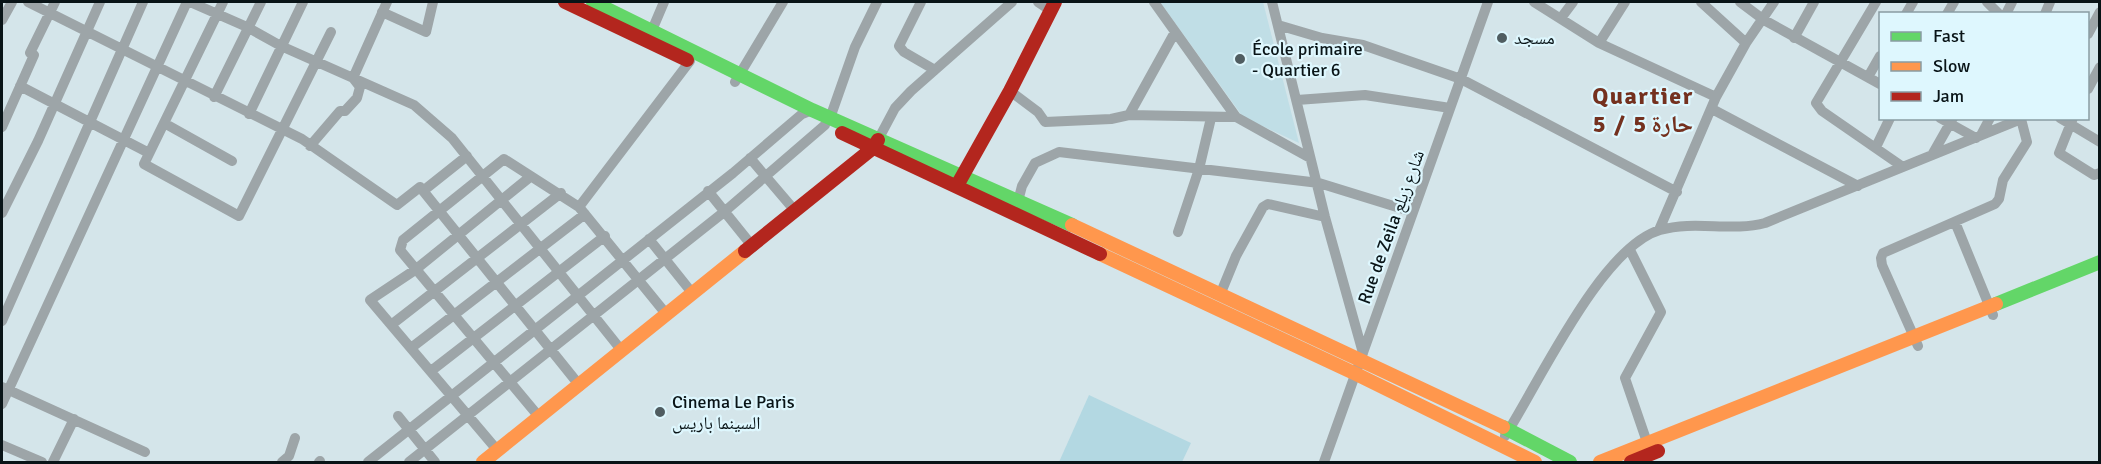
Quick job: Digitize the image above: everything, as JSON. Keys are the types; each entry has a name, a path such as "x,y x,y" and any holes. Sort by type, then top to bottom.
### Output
{"street":[{"path":"2,20 12,2"},
{"path":"28,2 281,129 335,160 397,206 420,187 580,386"},
{"path":"2,126 34,55 30,53 55,2"},
{"path":"2,213 100,2"},
{"path":"2,321 143,2"},
{"path":"2,404 4,388 189,2 247,27 315,62 414,105 452,138 504,200 622,351"},
{"path":"224,2 144,164 239,216 331,32"},
{"path":"214,96 261,2"},
{"path":"249,114 303,2"},
{"path":"353,78 387,2"},
{"path":"382,12 426,33 433,2"},
{"path":"566,2 650,36 828,122 959,181 1014,214 1356,374 1535,462"},
{"path":"593,2 690,61 738,79"},
{"path":"650,36 664,2"},
{"path":"738,79 783,2"},
{"path":"409,462 724,212 828,122 855,47 877,2"},
{"path":"921,2 899,46 935,70"},
{"path":"959,181 1010,91 1053,6 1038,2"},
{"path":"1154,2 1236,117 1310,158"},
{"path":"1272,2 1362,357"},
{"name":"Rue de Zeila شارع زيلع","path":"1324,462 1488,2"},
{"path":"1534,2 1599,43 1716,98"},
{"path":"1561,18 1574,2"},
{"path":"1599,43 1625,2"},
{"path":"1701,2 1746,43"},
{"path":"1740,2 1794,38 1879,83"},
{"path":"1659,230 1716,98 1746,43 1764,20 1774,2"},
{"path":"1794,38 1814,2"},
{"path":"1876,2 1818,99 1818,107 1903,167"},
{"path":"483,462 796,213 876,143 895,108 1004,3"},
{"path":"2089,32 2100,12"},
{"path":"1278,25 1322,38 1363,45 1461,79 1677,192"},
{"path":"1129,115 1175,32"},
{"path":"1868,77 1879,59"},
{"path":"411,348 541,248 582,211 690,61"},
{"path":"2089,86 2100,67"},
{"path":"310,146 340,111 345,111 357,98 360,87 353,78"},
{"path":"20,86 149,153"},
{"path":"1010,91 1038,111 1045,122 1111,119 1129,115 1236,117"},
{"path":"1297,100 1365,95 1450,108"},
{"path":"1712,109 1858,186"},
{"path":"368,462 807,112"},
{"path":"1178,232 1199,169 1211,118"},
{"path":"1876,147 1889,120"},
{"path":"1932,155 1948,120 1978,137"},
{"path":"1978,137 1989,120"},
{"path":"1500,444 1565,332 1610,270 1630,250 1659,230 1679,227 1747,228 1858,186 2016,120"},
{"path":"1915,341 1881,258 1890,249 1995,204 1999,200 2003,180 2027,142 2022,120"},
{"path":"2100,142 2072,122 2059,153 2094,175 2100,173"},
{"path":"164,123 232,161"},
{"path":"1014,214 1035,163 1059,152 1319,183 1413,212"},
{"path":"423,191 467,156"},
{"path":"750,158 796,213"},
{"path":"540,418 415,270 399,247 403,240 482,175 504,159 530,177 561,193 582,211 604,236 667,315"},
{"path":"498,451 370,300 415,270 530,177"},
{"path":"959,181 1018,200 1220,295 1362,357 1570,462"},
{"path":"708,191 753,247"},
{"path":"391,325 561,193"},
{"path":"1220,295 1236,256 1263,207 1268,204 1325,217"},
{"path":"1955,222 1991,310"},
{"path":"430,371 604,236"},
{"path":"649,239 693,294"},
{"path":"1630,250 1660,312 1625,378 1649,449"},
{"path":"1604,462 1649,449 1991,310 2100,262"},
{"path":"1991,310 2100,272"},
{"path":"1185,294 1191,281"},
{"path":"4,388 146,452"},
{"path":"398,416 435,462"},
{"path":"53,462 74,419"},
{"path":"282,462 289,456 295,438"},
{"path":"2,444 37,461"},
{"path":"1631,462 1649,449"}],"shaded area":[{"name":"École primaire - Quartier 6","path":"1160,2 1263,2 1299,143 1243,117"},
{"path":"1089,395 1191,443 1182,462 1059,462"}],"traffic: fast":[{"path":"593,2 812,110 1072,225"},
{"path":"1996,304 2100,262"},
{"path":"1503,427 1570,462"}],"traffic: slow":[{"path":"1072,225 1503,427"},
{"path":"483,462 745,251"},
{"path":"1100,254 1356,374 1535,462"},
{"path":"1600,462 1996,304"}],"traffic: jam":[{"path":"565,2 687,60"},
{"path":"959,182 1010,91 1055,2"},
{"path":"842,133 1100,254"},
{"path":"745,251 873,148 878,140"},
{"path":"1631,462 1658,451"}],"place":[{"name":"مسجد","path":"1502,38"},
{"name":"École primaire - Quartier 6","path":"1240,59"},
{"name":"Cinema Le Paris السينما باريس","path":"660,412"}],"district":[{"name":"Quartier 5 / حارة 5","path":"1643,110"}]}
